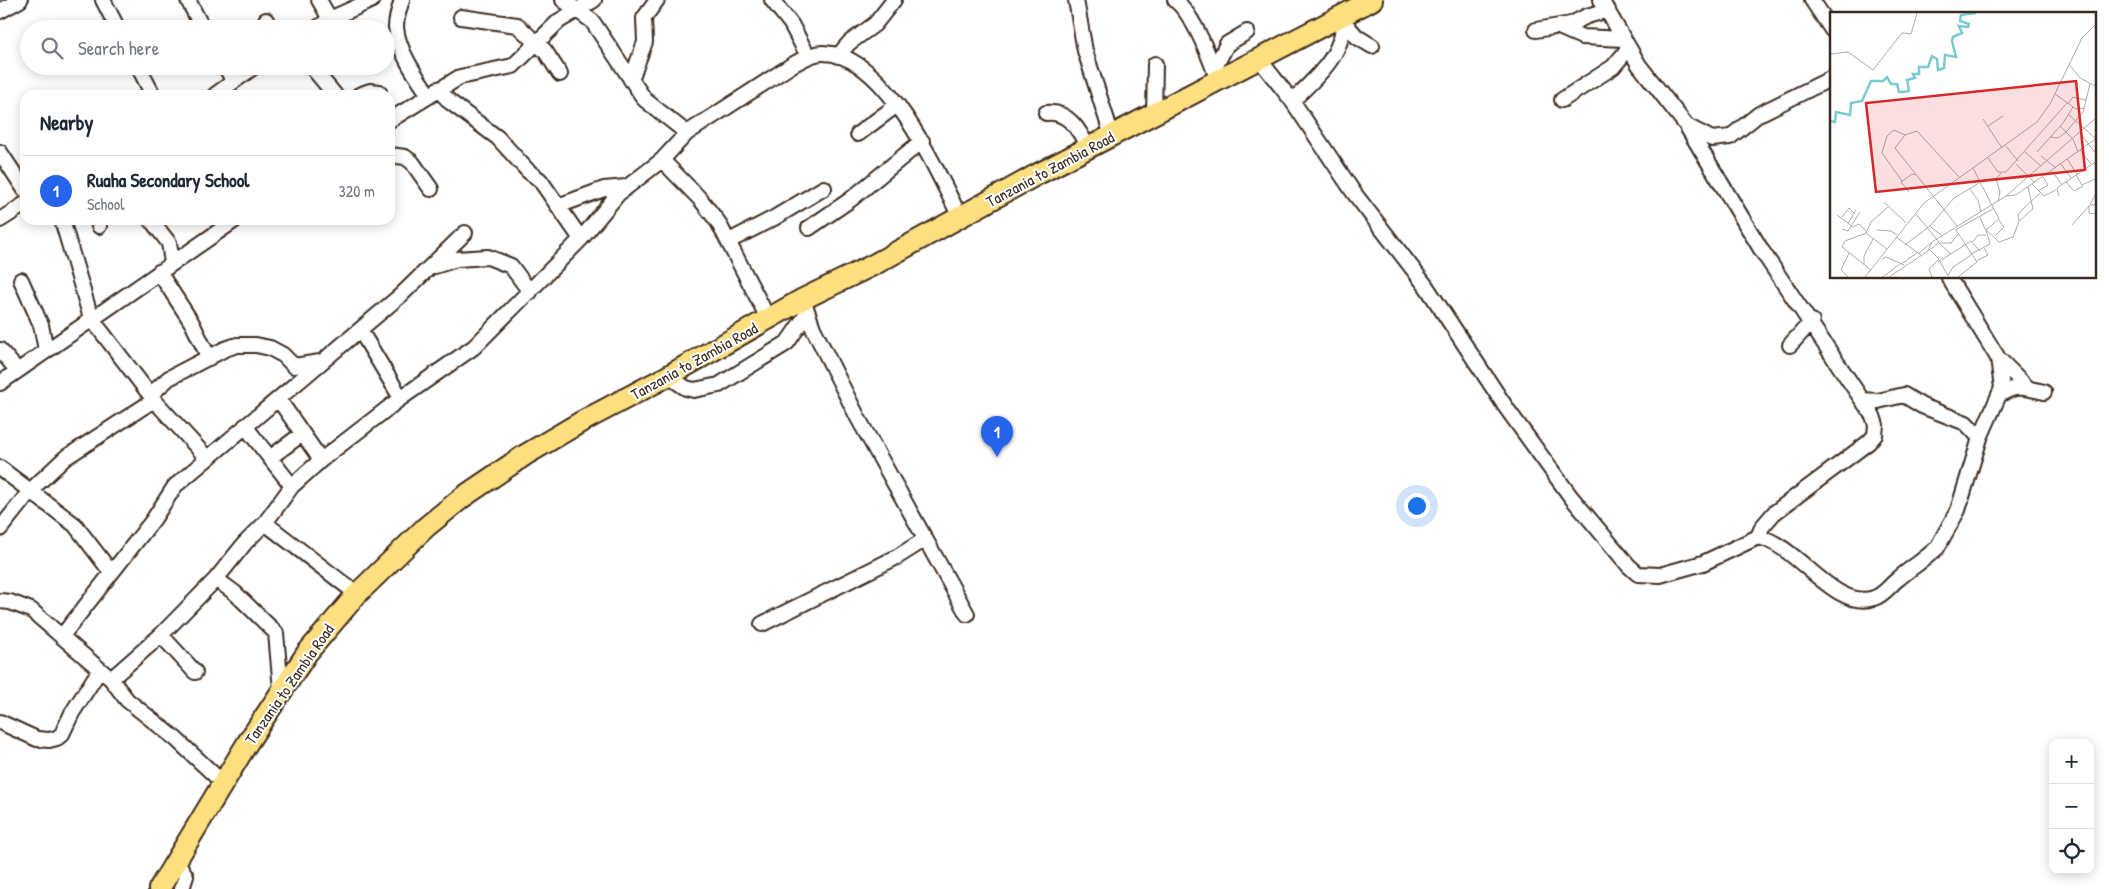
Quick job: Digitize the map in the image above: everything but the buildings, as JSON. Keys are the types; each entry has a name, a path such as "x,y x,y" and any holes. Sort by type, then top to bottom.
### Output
{"highway":[{"name":"Tanzania to Zambia Road","path":"158,889 307,653 356,594 426,527 462,497 525,455 580,422 769,320 805,307 875,264 960,217 1088,148 1154,115 1216,75 1259,59 1344,18 1372,0"}],"street":[{"path":"0,11 20,0"},
{"path":"103,0 113,20"},
{"path":"188,0 198,20"},
{"path":"319,0 330,19 372,0"},
{"path":"402,0 397,22 397,33 408,60 433,92 450,102 498,138 528,171 540,180 581,240"},
{"path":"563,0 592,21 645,100 687,133"},
{"path":"395,117 460,77 513,66 559,21 594,0"},
{"path":"632,80 645,42 644,18 657,0"},
{"path":"772,0 791,24 808,56"},
{"path":"838,56 849,43 875,24 894,0"},
{"path":"1076,0 1085,51 1112,136"},
{"path":"1175,0 1191,21 1216,75"},
{"path":"1812,0 1830,27"},
{"path":"1259,59 1292,100 1354,193 1447,316 1507,409 1571,497 1629,566 1638,574 1660,575 1703,563 1758,537 1762,527 1774,513 1869,442 1875,435 1875,420 1812,321 1762,251 1686,125 1626,43 1604,5 1592,14 1571,24 1536,30"},
{"path":"461,17 517,25 536,42 560,74"},
{"path":"1344,18 1357,37 1372,46"},
{"path":"1292,100 1324,71 1335,56 1342,38 1344,18"},
{"path":"1559,26 1582,37 1626,43"},
{"path":"1216,75 1227,44 1247,32"},
{"path":"1562,100 1613,67 1626,43"},
{"path":"0,722 37,739 49,740 57,738 62,734 72,713 105,675 161,635 216,578 245,543 265,523 292,486 320,460 401,398 474,347 581,240 626,186 662,160 687,133 768,79 808,56 821,53 838,56 866,71 897,105 922,141 960,217"},
{"path":"1154,115 1155,64"},
{"path":"143,75 150,90"},
{"path":"230,75 233,80"},
{"path":"221,90 241,75"},
{"path":"318,75 331,90"},
{"path":"1686,125 1712,139 1730,137 1759,114 1830,79"},
{"path":"858,134 897,105"},
{"path":"1046,113 1064,116 1078,129 1088,148"},
{"path":"809,228 850,200 922,141"},
{"path":"0,152 20,182"},
{"path":"395,156 405,157 412,162 431,189"},
{"path":"662,160 701,200 729,242 769,320"},
{"path":"558,206 604,189 626,186"},
{"path":"729,242 824,188"},
{"path":"0,220 20,207"},
{"path":"63,225 91,318 152,398 207,458"},
{"path":"155,225 169,243 172,263"},
{"path":"0,383 91,318 228,225"},
{"path":"62,636 111,572 124,559 175,486 245,426 279,400 432,267 465,232"},
{"path":"432,267 457,259 488,257 511,266 530,292"},
{"path":"159,272 192,323 209,358"},
{"path":"1950,279 1998,358 2027,387"},
{"path":"21,280 41,326 46,350"},
{"path":"668,376 686,388 694,390 720,385 787,343 805,307"},
{"path":"805,307 858,418 924,540 967,614"},
{"path":"1790,345 1812,321"},
{"path":"360,330 401,398"},
{"path":"0,529 31,490 65,458 152,398 169,378 225,349 247,344 277,351 294,366 321,362"},
{"path":"0,350 18,370"},
{"path":"1998,358 2001,394"},
{"path":"1758,537 1784,547 1831,588 1842,594 1855,599 1874,598 1937,548 1958,510 1980,438 1993,407 2001,394 2014,387 2027,387 2044,392"},
{"path":"1862,400 1878,401 1904,396 1922,406 1966,423 1980,438"},
{"path":"279,400 320,460"},
{"path":"1958,419 1976,416 1993,407"},
{"path":"245,426 292,486"},
{"path":"270,457 302,434"},
{"path":"0,468 31,490 83,534 111,572"},
{"path":"265,523 356,594"},
{"path":"762,624 897,557 924,540"},
{"path":"216,578 235,593 276,633 282,690"},
{"path":"0,601 10,602 31,610 105,675 127,700 176,739 224,784"},
{"path":"161,635 195,672"},
{"path":"176,860 186,876 182,889"}],"place":[{"name":"Ruaha Secondary School","path":"997,457"}]}
